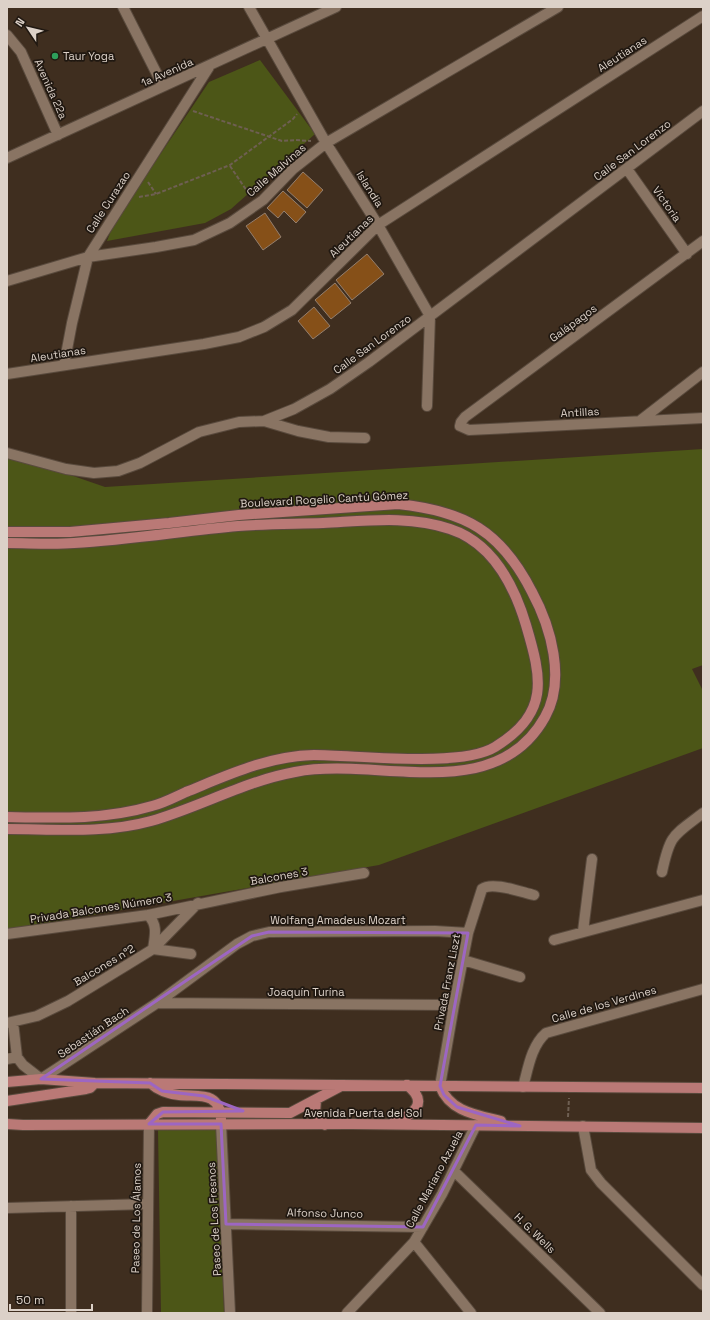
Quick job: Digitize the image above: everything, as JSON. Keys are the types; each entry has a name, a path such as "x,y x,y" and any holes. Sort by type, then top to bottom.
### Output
{"main road":[{"name":"Boulevard Rogelio Cantú Gómez","path":"7,532 70,532 239,515 398,504 422,507 453,514 479,527 498,541 521,569 541,608 553,650 555,685 551,706 540,726 525,744 500,762 474,769 446,772 314,768 279,775 151,821 121,827 66,830 7,829"},
{"name":"Boulevard Rogelio Cantú Gómez","path":"7,543 71,544 172,535 237,526 398,519 450,528 472,538 493,556 510,583 535,655 540,682 536,703 527,718 513,734 493,749 469,756 426,759 312,755 282,758 249,766 154,806 119,814 82,817 7,817"},
{"path":"7,1082 41,1079 95,1083 703,1088"},
{"path":"7,1102 86,1089 93,1086 95,1083"},
{"path":"150,1083 162,1091 177,1095 204,1096 210,1098 218,1105 221,1124"},
{"path":"149,1124 157,1114 163,1112 285,1114 316,1100 344,1084"},
{"path":"386,1125 407,1117 414,1111 418,1104 418,1098 414,1091 407,1085"},
{"path":"440,1086 444,1094 457,1107 468,1112 520,1126"},
{"path":"316,1100 316,1113 325,1125"},
{"name":"Avenida Puerta del Sol","path":"7,1124 476,1125 703,1128"},
{"path":"7,1132 24,1125"}],"street":[{"path":"123,7 163,86"},
{"name":"Islandia","path":"249,7 326,143 378,225 430,316"},
{"name":"1a Avenida","path":"7,158 163,86 209,67 336,7"},
{"name":"Calle Malvinas","path":"7,281 88,257 194,240 230,223 256,205 293,169 326,143 558,7"},
{"path":"702,7 703,12"},
{"name":"Aleutianas","path":"7,374 204,344 239,337 264,327 292,310 378,225 703,16"},
{"name":"Avenida 22a","path":"7,35 22,52 58,135"},
{"name":"Calle Curazao","path":"64,365 72,323 88,257 209,67"},
{"name":"Calle San Lorenzo","path":"7,453 66,469 94,473 118,471 140,462 199,432 239,422 264,421 294,409 330,389 430,316 703,111"},
{"name":"Victoria","path":"627,168 687,254"},
{"name":"Galápagos","path":"460,426 465,417 703,241"},
{"path":"427,406 430,316"},
{"path":"640,420 703,372"},
{"name":"Antillas","path":"460,426 469,430 640,420 703,418"},
{"path":"264,421 298,431 329,437 365,438"},
{"path":"662,872 670,840 675,834 703,813"},
{"path":"583,931 592,859"},
{"name":"Balcones 3","path":"198,903 364,873"},
{"name":"Privada Franz Liszt","path":"440,1086 468,933 482,889 486,886 493,886 534,895"},
{"path":"554,940 703,900"},
{"name":"Privada Balcones Número 3","path":"7,934 148,915 198,903"},
{"name":"Balcones n°2","path":"10,1022 38,1016 68,1001 153,949 198,903"},
{"path":"148,915 154,921 156,927 153,949 191,954"},
{"name":"Wolfang Amadeus Mozart","path":"157,1003 252,936 269,932 468,933"},
{"path":"463,960 520,977"},
{"name":"Calle de los Verdines","path":"523,1087 534,1050 540,1039 546,1033 703,989"},
{"name":"Joaquín Turína","path":"157,1003 454,1005"},
{"name":"Sebastián Bach","path":"41,1079 157,1003"},
{"path":"10,1022 17,1057 23,1065 41,1079"},
{"path":"7,1059 17,1057"},
{"name":"Paseo de Los Álamos","path":"147,1313 149,1124"},
{"name":"Paseo de Los Fresnos","path":"221,1124 230,1313"},
{"name":"Calle Mariano Azuela","path":"347,1313 414,1242 454,1170 476,1125"},
{"path":"583,1126 591,1170 601,1183 703,1285"},
{"name":"H. G. Wells","path":"454,1170 600,1313"},
{"path":"7,1208 148,1204"},
{"path":"71,1206 71,1313"},
{"name":"Alfonso Junco","path":"226,1224 423,1227"},
{"path":"414,1242 471,1313"}],"path":[{"path":"124,200 156,194 230,165 293,119 304,104"},
{"path":"198,113 282,141 296,140 326,143"},
{"path":"230,165 256,205"},
{"path":"142,172 156,194"},
{"path":"568,1126 569,1087"}],"highlighted area":[{"path":"269,932 468,933 440,1086 444,1095 457,1107 520,1126 476,1125 423,1227 226,1224 221,1124 149,1124 163,1112 243,1111 204,1096 162,1091 150,1083 41,1079 252,936"}],"green space":[{"path":"260,60 315,134 231,209 205,223 107,241 114,223 209,82"},
{"path":"703,449 703,665 692,669 703,691 703,748 379,865 7,930 7,453 105,487"},
{"path":"158,1129 218,1130 224,1313 161,1313"}],"building":[{"path":"303,172 323,190 307,208 287,190"},
{"path":"283,191 306,212 296,223 284,211 278,218 267,208"},
{"path":"265,213 281,237 263,250 246,226"},
{"path":"367,254 384,274 352,300 336,280"},
{"path":"335,283 351,303 331,319 315,300"},
{"path":"314,307 330,326 313,339 298,321"}],"place":[{"name":"Taur Yoga","path":"55,56"}]}
